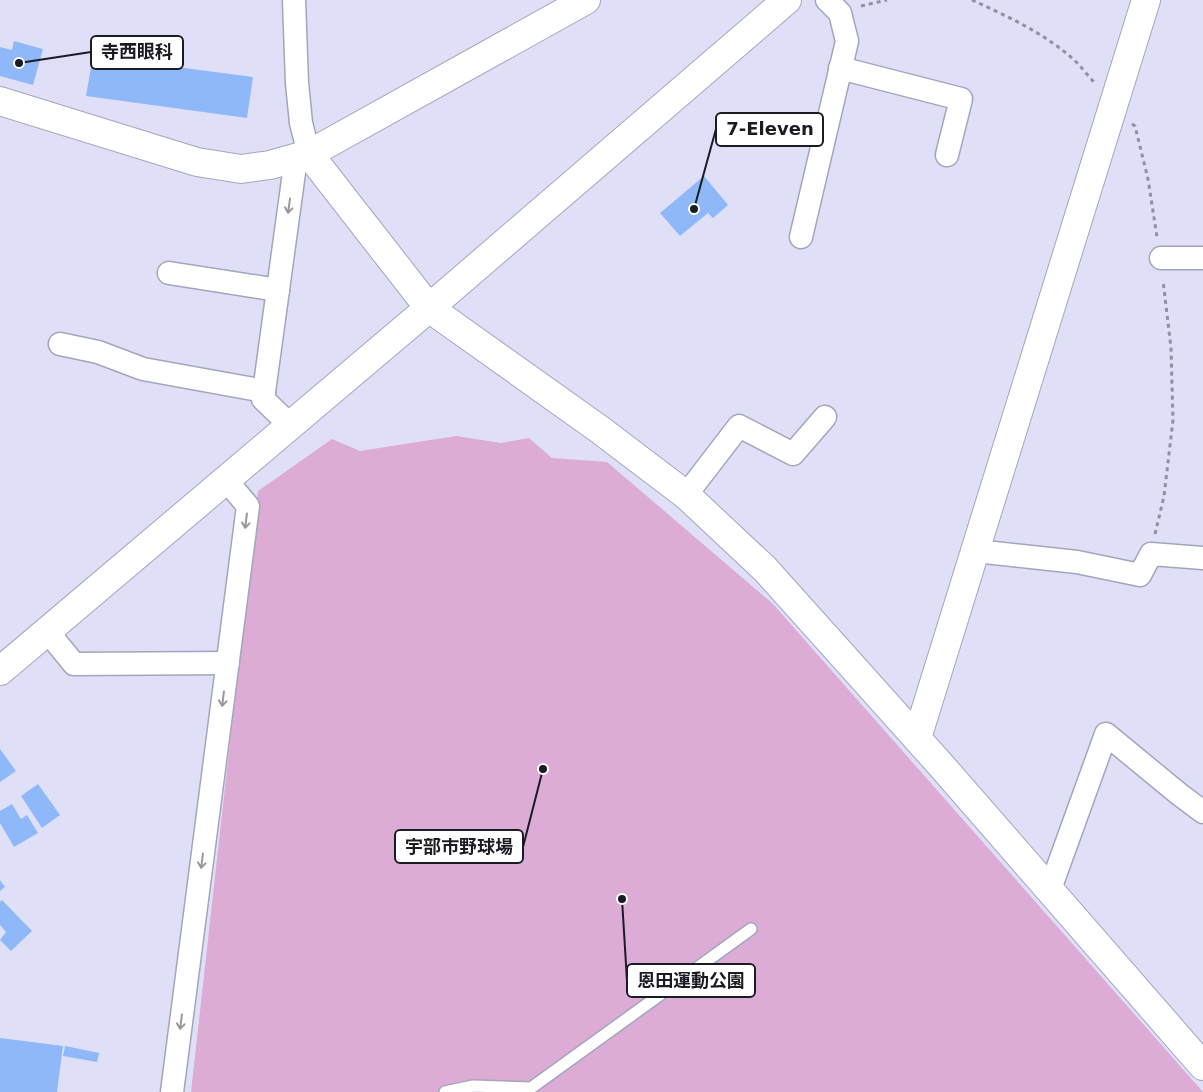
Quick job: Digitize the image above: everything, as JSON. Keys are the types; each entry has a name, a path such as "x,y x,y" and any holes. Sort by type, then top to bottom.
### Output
{"street":[{"path":"290,425 263,399 278,290 302,156 294,0"},
{"path":"0,101 196,162 241,169 270,165 302,156 586,0"},
{"path":"0,671 429,308 787,0"},
{"path":"917,738 1146,0"},
{"path":"801,237 847,41 833,7"},
{"path":"840,68 960,99 947,155"},
{"path":"302,156 429,308 599,429 686,495 765,569 917,738 1203,1066"},
{"path":"1160,258 1203,258"},
{"path":"168,273 278,290"},
{"path":"60,344 98,352 143,369 264,391"},
{"path":"686,495 739,426 793,454 825,417"},
{"path":"172,1092 248,506 226,480"},
{"path":"976,551 1077,562 1140,575 1151,554 1203,558"},
{"path":"47,630 74,664 228,663"},
{"path":"1050,889 1106,734 1203,812"}],"lane":[{"path":"446,1092 473,1086 533,1090 751,929"}],"path":[{"path":"833,7 887,0"},
{"path":"972,0 1036,32 1073,59 1135,126 1148,179 1171,348 1173,420 1164,496 1151,554"}],"shaded area":[{"path":"456,436 501,443 529,438 552,458 607,462 773,604 1203,1092 191,1092 258,491 332,439 360,451"}],"building":[{"path":"14,41 43,49 33,85 0,76 0,47 12,50"},
{"path":"93,56 253,77 247,118 86,96"},
{"path":"704,176 728,205 713,218 708,213 680,236 660,213"},
{"path":"0,749 16,771 0,782"},
{"path":"38,784 60,815 42,828 21,796"},
{"path":"12,804 21,819 27,815 38,833 14,847 0,823 0,811"},
{"path":"0,880 5,887 0,891"},
{"path":"2,900 32,931 11,951 0,940 6,932 0,925 0,902"},
{"path":"0,1038 63,1046 57,1092 0,1092"},
{"path":"65,1046 99,1053 97,1062 63,1056"}],"place":[{"name":"寺西眼科","path":"19,63"},
{"name":"7-Eleven","path":"694,209"},
{"name":"宇部市野球場","path":"543,769"},
{"name":"恩田運動公園","path":"622,899"}]}
